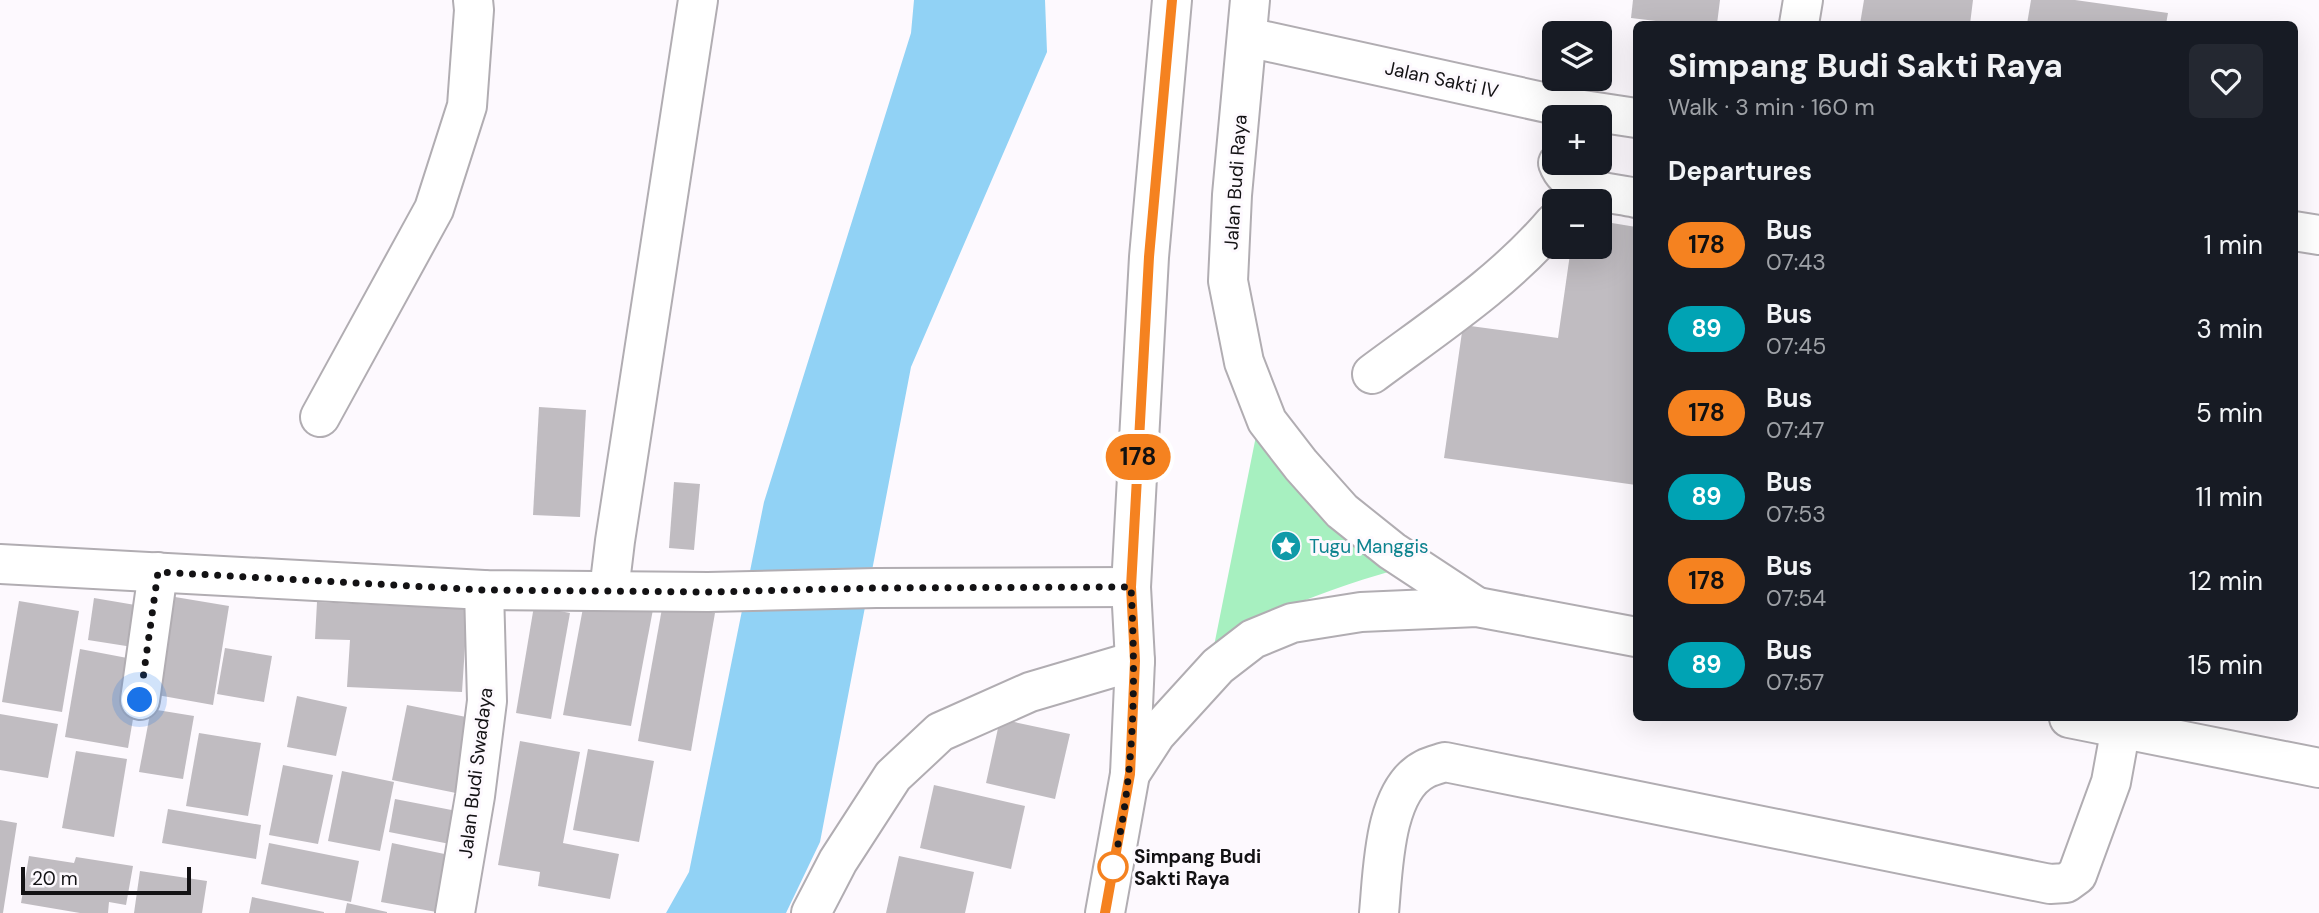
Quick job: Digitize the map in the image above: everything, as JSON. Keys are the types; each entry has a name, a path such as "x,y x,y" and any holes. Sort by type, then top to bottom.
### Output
{"main road":[{"path":"320,417 434,209 467,106 473,0"},
{"path":"610,591 619,514 698,0"},
{"path":"1105,913 1130,774 1135,661 1131,587 1149,257 1172,0"},
{"name":"Jalan Budi Raya","path":"1250,0 1232,195 1228,281 1244,362 1267,421 1342,511 1392,551 1477,607"},
{"path":"1800,21 1803,0"},
{"name":"Jalan Sakti IV","path":"1247,37 1548,102 1633,117"},
{"path":"1571,184 1633,197"},
{"path":"2298,232 2319,235"},
{"path":"1372,374 1492,283 1542,237"},
{"path":"0,564 484,590 708,592 1131,587"},
{"path":"140,700 158,572"},
{"name":"Jalan Budi Swadaya","path":"455,913 488,701 484,590"},
{"path":"1130,774 1156,734 1218,666 1253,639 1292,623 1361,612 1477,607 1633,636"},
{"path":"811,913 838,861 893,776 940,732 1030,692 1135,661"},
{"path":"2086,721 2319,768"},
{"path":"1379,913 1387,827 1404,788 1423,769 1445,762 2050,884 2066,883 2077,875 2110,782 2121,727"}],"green space":[{"path":"1265,391 1395,570 1302,602 1235,633 1214,646"}],"water":[{"path":"914,0 1045,0 1047,52 911,367 820,842 786,913 666,913 689,872 764,502 911,33"}],"building":[{"path":"1633,0 1720,0 1717,21 1656,21 1631,18"},
{"path":"1864,0 1973,0 1970,21 1860,21"},
{"path":"2031,0 2075,0 2168,13 2167,21 2028,21"},
{"path":"1612,223 1633,226 1633,485 1444,458 1463,325 1558,338 1569,259 1612,259"},
{"path":"539,407 586,410 580,517 533,515"},
{"path":"674,482 700,484 694,550 669,548"},
{"path":"586,592 654,604 631,726 563,715"},
{"path":"163,595 229,606 213,705 146,693"},
{"path":"94,598 147,607 139,648 88,640"},
{"path":"19,601 79,611 62,712 2,702"},
{"path":"317,602 480,610 478,647 465,646 462,692 347,687 350,640 315,639"},
{"path":"663,603 715,613 691,751 638,741"},
{"path":"534,606 570,613 551,719 516,713"},
{"path":"225,648 272,656 264,702 217,694"},
{"path":"80,649 143,661 128,748 65,737"},
{"path":"297,696 347,707 336,756 287,747"},
{"path":"407,705 476,719 461,794 392,780"},
{"path":"151,709 194,716 183,779 139,772"},
{"path":"0,714 58,724 48,778 0,770"},
{"path":"1000,719 1070,734 1055,799 986,783"},
{"path":"199,733 261,743 248,816 186,806"},
{"path":"520,741 580,752 563,843 619,854 610,899 538,886 540,872 498,865"},
{"path":"588,749 654,761 639,842 573,830"},
{"path":"76,751 127,759 114,837 62,828"},
{"path":"283,765 333,775 318,844 269,835"},
{"path":"342,771 394,782 380,851 328,841"},
{"path":"934,785 1025,806 1011,869 920,848"},
{"path":"395,799 467,813 460,846 389,832"},
{"path":"168,809 261,825 256,859 162,843"},
{"path":"0,820 17,823 3,913 0,913"},
{"path":"269,843 359,861 351,902 261,884"},
{"path":"392,843 454,856 442,913 381,902"},
{"path":"29,856 74,863 76,857 133,866 126,905 109,902 108,913 80,913 21,903"},
{"path":"899,856 974,872 965,913 886,913"},
{"path":"140,871 207,881 202,913 134,913"},
{"path":"252,897 324,912 324,913 249,913"},
{"path":"347,903 387,912 387,913 345,913"}],"bus line":[{"name":"178","path":"1105,913 1130,774 1135,661 1131,587 1149,257 1172,0"}],"place":[{"name":"Tugu Manggis","path":"1286,546"},
{"name":"Simpang Budi Sakti Raya","path":"1113,867"}],"route":[{"path":"140,700 158,572 484,590 708,592 1131,587 1135,661 1130,774 1113,867"}]}
